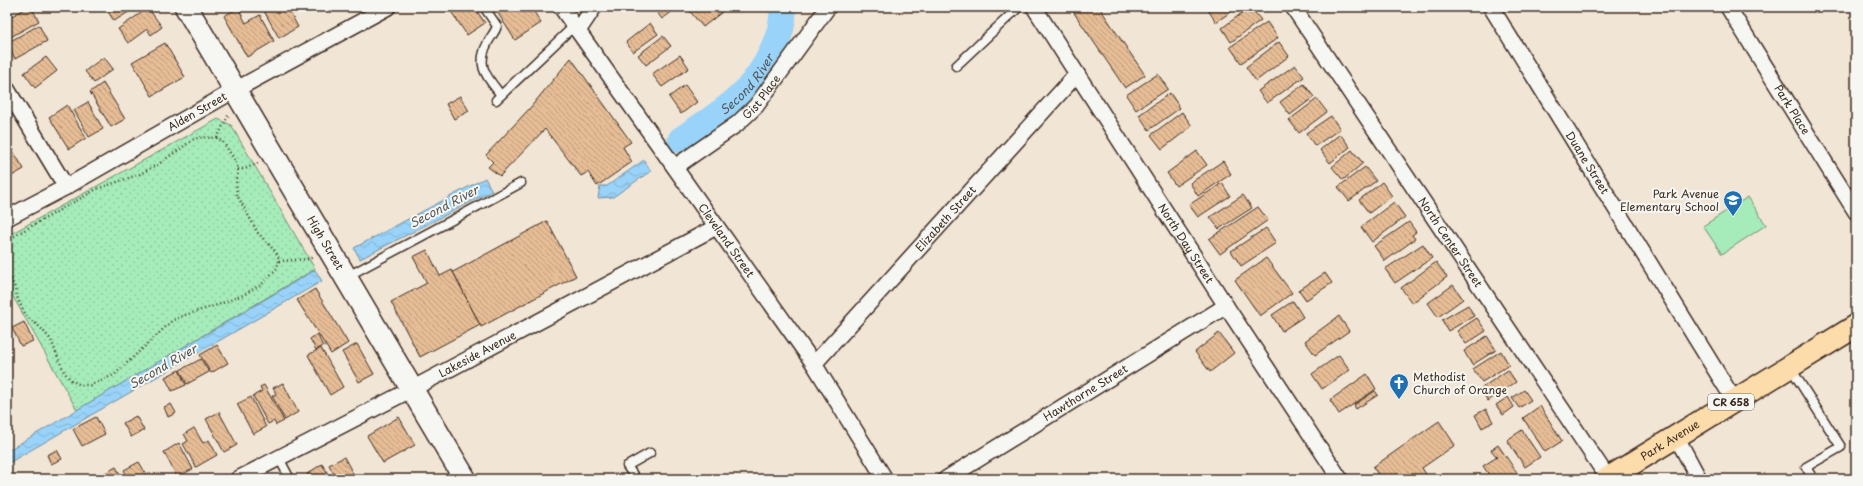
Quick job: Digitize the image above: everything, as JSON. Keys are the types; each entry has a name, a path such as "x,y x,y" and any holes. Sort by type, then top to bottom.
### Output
{"main road":[{"name":"High Street","path":"186,7 465,479"},
{"name":"Park Avenue","path":"1607,479 1856,326"}],"street":[{"name":"Alden Street","path":"7,218 66,187 235,90 388,7"},
{"name":"Cleveland Street","path":"560,7 814,364 885,479"},
{"path":"576,28 594,7"},
{"name":"Gist Place","path":"675,167 736,124 756,106 828,7"},
{"name":"North Day Street","path":"1034,7 1226,306 1340,479"},
{"name":"North Center Street","path":"1293,7 1607,479"},
{"name":"Duane Street","path":"1491,7 1734,400"},
{"name":"Park Place","path":"1728,7 1856,212"},
{"name":"Elizabeth Street","path":"814,364 1077,74"},
{"path":"7,89 66,187"},
{"name":"Lakeside Avenue","path":"246,477 279,458 716,227"},
{"name":"Hawthorne Street","path":"946,479 1226,306"},
{"path":"1676,436 1699,479"}],"lane":[{"path":"484,7 497,26 495,33 488,43 482,66 484,74 498,98 576,28"},
{"path":"956,66 1019,7"},
{"path":"346,277 521,183"},
{"path":"1790,366 1841,447 1806,467 1813,479"},
{"path":"636,479 627,466 650,453"},
{"path":"279,458 290,479"}],"path":[{"path":"217,138 229,113"},
{"path":"7,240 97,189 140,174 194,139 202,137 217,138 223,142 230,152 238,169 236,183 237,195 258,233 276,252 278,261 278,268 262,284 232,300 182,316 172,321 114,375 90,384 80,385 71,380 64,372 51,340 40,327 27,317 18,300 14,285 7,272"},
{"path":"238,169 245,169 259,162"},
{"path":"278,261 309,259 314,257"}],"green space":[{"path":"218,119 231,125 315,269 77,410 7,286 7,236"},
{"path":"1748,197 1766,225 1722,254 1703,226"}],"water":[{"path":"644,160 651,171 613,197 598,198 600,186 607,186"},
{"path":"485,178 492,191 360,259 354,248"},
{"path":"315,270 322,281 7,464 7,451"}],"building":[{"path":"28,7 31,7 39,21 7,39 7,19"},
{"path":"105,7 137,7 114,21"},
{"path":"271,7 287,7 298,27 279,38 264,11"},
{"path":"448,7 474,7 485,23 467,35"},
{"path":"494,7 531,7 541,23 515,40"},
{"path":"670,7 673,11 662,19 654,8"},
{"path":"690,7 719,7 722,12 703,27 688,9"},
{"path":"1070,7 1099,7 1145,75 1125,88"},
{"path":"1206,7 1238,7 1216,22"},
{"path":"1250,7 1261,20 1231,42 1222,28"},
{"path":"148,8 162,27 151,35 147,29 128,43 118,29"},
{"path":"238,8 246,23 260,15 274,41 247,57 224,16"},
{"path":"1267,22 1278,38 1241,63 1230,47"},
{"path":"650,23 658,34 633,52 626,42"},
{"path":"39,25 47,41 15,59 7,43"},
{"path":"663,36 671,46 646,65 638,55"},
{"path":"1279,42 1289,56 1256,81 1246,67"},
{"path":"165,43 185,77 152,96 132,62"},
{"path":"680,55 689,68 662,87 652,74"},
{"path":"46,57 57,71 35,88 24,73"},
{"path":"104,57 113,69 94,83 85,71"},
{"path":"571,58 631,142 623,147 632,162 597,186 588,172 581,176 545,129 500,176 488,167 493,162 486,155 530,108"},
{"path":"1295,65 1304,77 1267,103 1258,91"},
{"path":"1158,74 1168,89 1136,110 1126,95"},
{"path":"103,83 125,119 111,127 90,92"},
{"path":"1304,84 1314,97 1290,115 1280,102"},
{"path":"685,85 697,102 681,114 669,97"},
{"path":"1170,93 1180,108 1149,130 1139,115"},
{"path":"460,96 469,111 454,119 446,104"},
{"path":"1317,99 1327,112 1299,133 1289,120"},
{"path":"88,102 103,129 89,137 74,110"},
{"path":"67,105 86,138 69,149 49,117"},
{"path":"1182,112 1192,126 1162,149 1151,135"},
{"path":"1331,116 1340,129 1315,146 1306,133"},
{"path":"1340,134 1350,147 1330,163 1320,150"},
{"path":"7,141 24,169 8,178 7,176"},
{"path":"1352,150 1363,163 1343,180 1332,167"},
{"path":"1197,151 1207,165 1176,186 1167,173"},
{"path":"1223,161 1231,174 1198,196 1190,183"},
{"path":"1365,167 1376,181 1349,201 1338,187"},
{"path":"1382,182 1392,196 1369,213 1359,200"},
{"path":"1222,183 1230,196 1198,217 1189,205"},
{"path":"1243,195 1252,208 1219,229 1210,217"},
{"path":"1394,202 1405,217 1372,242 1361,227"},
{"path":"1258,207 1268,220 1220,254 1209,239"},
{"path":"547,221 576,276 481,327 453,272"},
{"path":"1409,222 1416,232 1412,235 1415,239 1385,261 1374,246"},
{"path":"1266,228 1276,243 1241,266 1231,251"},
{"path":"1423,244 1432,258 1395,283 1385,269"},
{"path":"427,250 440,276 452,270 480,325 420,357 391,302 427,283 413,257"},
{"path":"1266,258 1292,293 1260,316 1235,280"},
{"path":"1436,262 1447,277 1412,303 1401,288"},
{"path":"1325,273 1332,283 1306,300 1299,290"},
{"path":"1453,285 1463,299 1438,317 1428,303"},
{"path":"315,289 348,343 331,354 297,300"},
{"path":"1293,301 1303,317 1282,331 1272,315"},
{"path":"1468,305 1474,316 1448,331 1442,320"},
{"path":"1339,316 1349,331 1315,355 1305,341"},
{"path":"1477,318 1486,331 1466,344 1457,331"},
{"path":"24,322 33,341 21,346 12,328"},
{"path":"1219,333 1234,353 1210,372 1195,352"},
{"path":"317,334 323,346 316,350 310,339"},
{"path":"1487,336 1496,350 1472,365 1464,351"},
{"path":"357,344 374,374 359,382 342,352"},
{"path":"217,345 228,363 211,373 200,355"},
{"path":"321,348 343,387 330,395 308,355"},
{"path":"1501,351 1509,365 1482,382 1473,369"},
{"path":"1339,355 1350,370 1322,389 1312,374"},
{"path":"201,359 209,372 187,384 180,370"},
{"path":"179,370 186,385 172,391 165,377"},
{"path":"1508,370 1516,382 1488,401 1480,389"},
{"path":"1367,374 1376,389 1339,414 1330,400"},
{"path":"283,383 298,412 285,420 272,396 276,394 273,388"},
{"path":"264,385 284,421 276,425 274,421 268,424 253,396 262,391 260,387"},
{"path":"1524,390 1531,400 1519,408 1512,398"},
{"path":"1375,391 1378,395 1356,409 1354,405"},
{"path":"251,397 266,427 253,434 237,404"},
{"path":"1508,397 1514,407 1503,415 1496,405"},
{"path":"171,404 176,413 168,417 164,407"},
{"path":"1540,406 1562,441 1545,452 1523,418"},
{"path":"1486,409 1493,422 1482,428 1475,415"},
{"path":"219,412 237,445 224,452 206,419"},
{"path":"136,416 144,430 131,437 123,423"},
{"path":"96,417 105,434 82,446 73,429"},
{"path":"399,417 415,445 383,463 367,436"},
{"path":"1439,421 1455,445 1422,468 1429,479 1381,479 1373,467"},
{"path":"194,428 203,443 209,440 217,455 196,467 183,444 188,441 184,434"},
{"path":"1522,430 1540,457 1525,467 1507,440"},
{"path":"179,443 193,469 177,477 164,452"},
{"path":"1498,445 1518,474 1511,479 1492,479 1483,466 1497,457 1491,450"},
{"path":"57,450 62,459 51,464 47,455"},
{"path":"344,457 356,479 337,479 329,465"},
{"path":"139,462 149,479 129,479 124,470"},
{"path":"322,464 331,479 310,479 307,474"},
{"path":"116,467 123,479 99,479 98,477"}],"waterway":[{"name":"Second River","path":"681,140 714,118 738,99 760,74 777,42 783,7"}],"place":[{"name":"Park Avenue Elementary School","path":"1733,217"},
{"name":"Methodist Church of Orange","path":"1399,400"}]}
